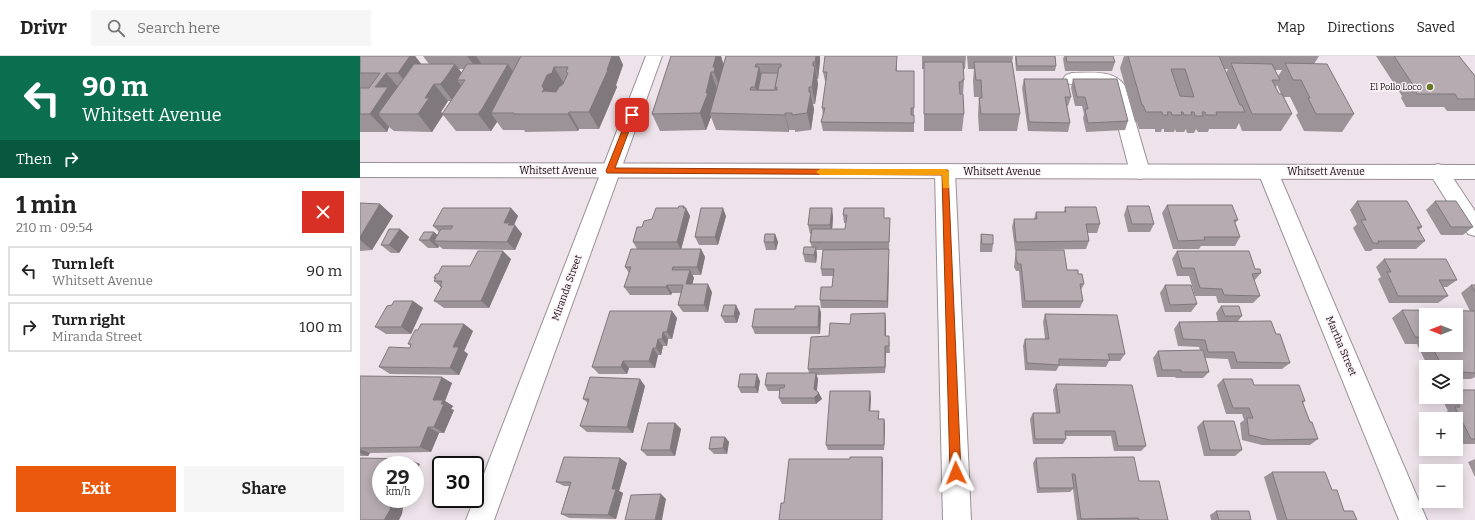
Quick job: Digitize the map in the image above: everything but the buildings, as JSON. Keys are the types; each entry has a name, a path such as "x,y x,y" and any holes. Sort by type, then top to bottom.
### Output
{"street":[{"name":"Miranda Street","path":"480,520 610,171 659,58"},
{"path":"1072,79 1106,80 1113,82 1116,86 1140,172"},
{"name":"Whitsett Avenue","path":"360,170 1475,172"},
{"path":"1438,171 1475,228"},
{"path":"946,172 957,520"},
{"name":"Martha Street","path":"1268,172 1413,520"}],"slow traffic":[{"path":"820,172 946,172 946,186"}],"place":[{"name":"El Pollo Loco","path":"1430,87"}],"route":[{"path":"632,115 610,171 946,172 956,473"}]}
